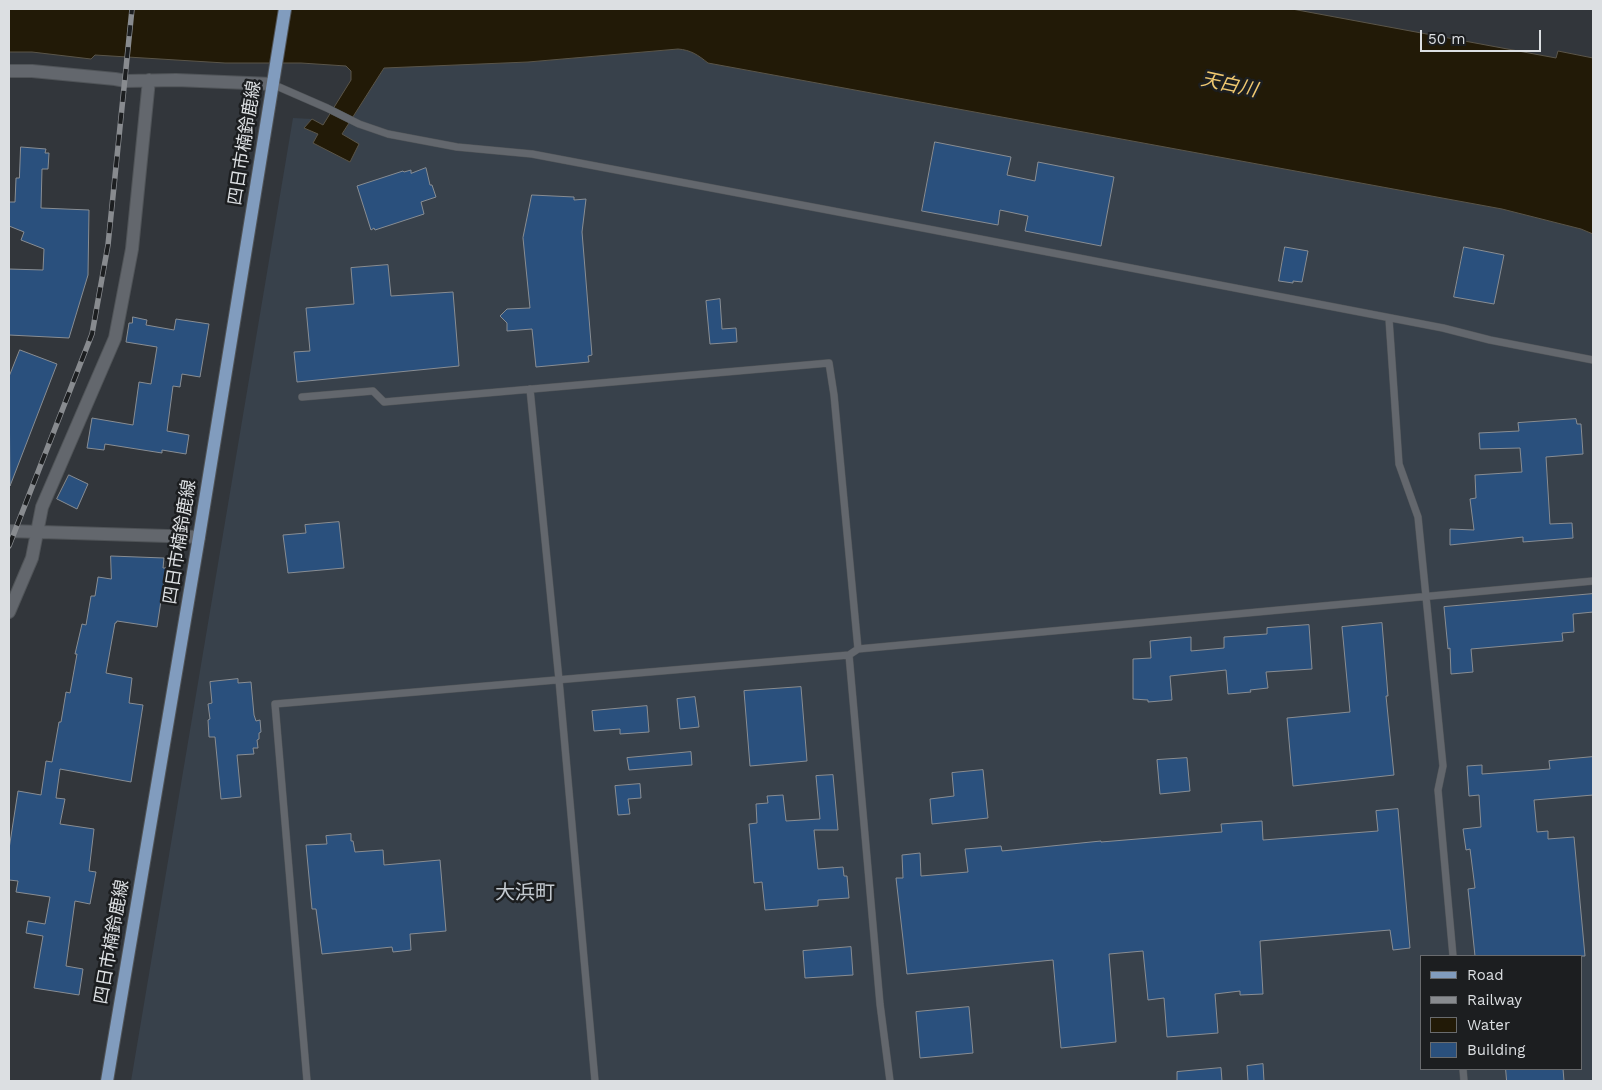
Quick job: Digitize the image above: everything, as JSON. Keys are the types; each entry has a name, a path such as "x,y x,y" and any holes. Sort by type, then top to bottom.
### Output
{"main road":[{"name":"四日市楠鈴鹿線","path":"107,1081 199,537 285,9"}],"street":[{"path":"9,71 32,71 126,81 273,78"},
{"path":"9,612 32,558 42,507 115,338 132,249 149,80"},
{"path":"9,531 199,537"}],"lane":[{"path":"273,78 359,124 388,134 457,147 532,154 943,231 1443,328 1490,340 1593,360"},
{"path":"1389,319 1399,464 1418,517 1443,766 1438,790 1453,955"},
{"path":"302,397 373,391 384,402 829,362 834,395 858,649"},
{"path":"530,389 559,680 595,1081"},
{"path":"307,1081 275,704 849,655 858,649 1593,581"},
{"path":"849,655 880,1004 890,1081"}],"shaded area":[{"path":"678,49 688,50 708,63 1502,209 1581,229 1593,234 1593,1081 131,1081 293,118 312,119 305,127 342,135 384,68 528,62"}],"water":[{"name":"天白川","path":"9,9 1292,9 1556,58 1558,51 1593,58 1593,234 1581,229 1502,209 708,63 694,53 678,49 528,62 384,68 342,134 359,144 350,162 313,143 318,134 304,128 312,119 323,125 351,80 351,71 346,66 301,63 225,63 95,55 91,59 32,52 9,52"}],"building":[{"path":"935,142 1011,157 1007,175 1035,181 1038,162 1114,177 1101,246 1025,231 1028,216 1000,210 998,225 922,211"},
{"path":"21,147 46,149 45,153 49,153 48,169 42,169 41,208 89,210 88,275 69,338 9,335 9,269 43,270 44,249 21,240 24,232 9,226 9,202 15,202 16,178 19,178"},
{"path":"426,168 430,185 432,185 436,197 421,202 424,214 371,230 357,186 403,171 411,170 411,173"},
{"path":"532,195 574,197 574,200 586,199 582,232 592,355 588,356 589,362 536,367 532,329 507,331 507,323 500,316 507,309 530,308 523,238"},
{"path":"1285,247 1308,251 1302,282 1279,281"},
{"path":"1464,247 1504,255 1494,304 1454,297"},
{"path":"388,265 391,296 453,292 459,366 297,382 294,352 310,351 306,308 354,304 351,268"},
{"path":"720,299 722,329 736,328 737,342 710,344 706,301"},
{"path":"133,317 147,320 146,325 174,330 176,319 209,324 200,377 182,374 180,387 173,386 167,431 189,435 186,454 162,450 162,453 105,444 104,450 87,448 92,418 133,425 139,382 151,384 157,347 126,342 129,323 132,323"},
{"path":"20,350 57,364 10,486 9,377"},
{"path":"1576,419 1577,424 1581,424 1583,454 1546,457 1550,524 1572,523 1573,538 1523,542 1523,537 1450,545 1450,529 1474,530 1470,499 1476,498 1475,475 1522,472 1520,448 1480,449 1479,433 1519,431 1518,423"},
{"path":"69,475 88,484 77,509 57,499"},
{"path":"339,522 344,568 288,573 283,535 306,533 305,525"},
{"path":"111,556 164,558 163,568 166,568 157,627 117,621 115,623 106,673 132,678 129,703 143,705 131,782 60,769 56,798 65,799 60,824 94,829 89,871 96,872 90,904 75,901 66,966 83,969 79,995 34,988 43,936 26,933 28,921 45,924 50,897 16,892 18,881 9,880 9,849 18,791 41,795 46,761 52,762 66,692 70,693 77,654 75,654 82,624 86,625 91,596 95,596 98,577 111,579"},
{"path":"1593,594 1593,612 1573,614 1574,632 1562,633 1563,641 1471,649 1473,672 1451,674 1450,648 1448,649 1444,607"},
{"path":"1382,623 1388,696 1386,696 1394,775 1293,786 1287,718 1350,712 1342,627"},
{"path":"1309,625 1312,669 1266,672 1268,688 1228,694 1226,670 1170,676 1172,700 1148,702 1148,700 1133,699 1133,659 1151,658 1150,641 1191,637 1191,651 1224,648 1224,637 1267,634 1267,628"},
{"path":"238,679 238,683 251,682 254,715 256,721 260,720 261,732 257,740 258,748 253,748 254,754 237,755 241,797 221,799 215,737 209,737 208,720 210,719 208,704 212,703 210,682"},
{"path":"801,687 807,761 750,766 744,691"},
{"path":"695,697 699,727 680,729 677,699"},
{"path":"647,706 649,732 620,734 620,729 594,731 592,711"},
{"path":"691,752 692,765 629,770 627,758"},
{"path":"1593,757 1593,795 1534,800 1537,832 1548,831 1548,839 1574,837 1585,956 1475,955 1468,889 1475,888 1470,849 1466,850 1463,829 1481,827 1479,795 1469,796 1467,766 1482,765 1482,774 1550,769 1549,761"},
{"path":"1187,758 1190,791 1160,794 1157,760"},
{"path":"983,770 988,818 932,824 930,799 954,796 952,773"},
{"path":"833,775 838,830 814,830 818,869 843,867 844,876 847,876 849,898 818,900 818,906 765,910 762,882 754,883 749,824 757,823 756,804 768,803 767,796 783,795 786,821 820,819 816,776"},
{"path":"640,784 641,798 628,799 630,814 618,815 615,786"},
{"path":"1398,809 1410,948 1393,950 1390,930 1260,941 1263,994 1240,995 1240,991 1215,994 1218,1033 1167,1037 1164,998 1148,1000 1143,951 1109,954 1116,1042 1061,1048 1053,960 907,974 896,878 903,878 902,855 920,853 921,876 968,872 965,849 1001,846 1002,851 1222,832 1221,824 1262,821 1263,840 1378,831 1376,811"},
{"path":"351,834 351,841 353,841 355,852 383,850 384,865 440,860 446,931 410,934 411,950 393,952 392,947 322,954 316,909 312,909 306,845 327,844 326,836"},
{"path":"851,947 853,975 805,978 803,951"},
{"path":"969,1007 973,1053 920,1058 916,1012"},
{"path":"1263,1064 1264,1081 1248,1081 1247,1066"},
{"path":"1221,1068 1222,1081 1177,1081 1177,1072"},
{"path":"1506,1070 1563,1070 1564,1081 1507,1081"}],"railway":[{"path":"9,546 92,334 108,245 132,9"}],"district":[{"name":"大浜町","path":"525,893"}]}
